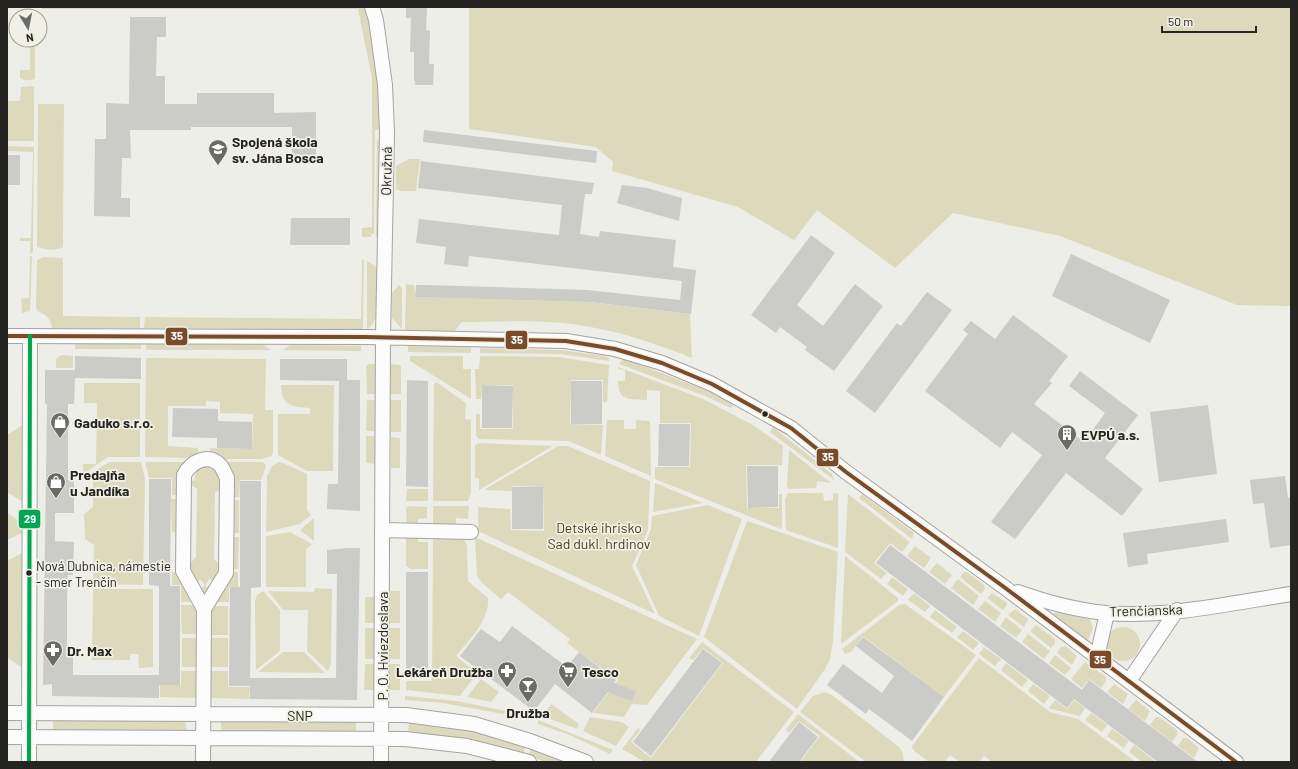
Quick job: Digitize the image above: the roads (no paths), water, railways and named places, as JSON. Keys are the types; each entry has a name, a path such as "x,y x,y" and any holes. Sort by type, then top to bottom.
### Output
{"street":[{"name":"Okružná","path":"372,7 376,20 385,85 387,147 383,337"},
{"name":"Trenčianska","path":"7,336 383,337 566,341 615,349 662,363 712,384 791,428 846,472 1097,657 1236,762"},
{"path":"29,762 30,336"},
{"name":"P. O. Hviezdoslava","path":"381,762 383,337"},
{"path":"203,762 204,609 183,571 184,475 188,468 196,461 204,460 212,461 220,466 227,478 226,573 204,609"},
{"path":"382,530 471,532"},
{"name":"Trenčianska","path":"1004,588 1063,606 1106,613 1141,614 1291,594"},
{"path":"1129,681 1177,610"},
{"path":"1097,657 1106,613"},
{"name":"SNP","path":"7,713 382,715 426,717 474,724 551,748 586,762"},
{"name":"SNP","path":"7,737 382,739 467,746 528,762"}],"place":[{"name":"Spojená škola sv. Jána Bosca","path":"218,166"},
{"name":"Gaduko s.r.o.","path":"60,439"},
{"name":"EVPÚ a.s.","path":"1067,451"},
{"name":"Predajňa u Jandíka","path":"56,499"},
{"name":"Nová Dubnica, námestie - smer Trenčín","path":"29,573"},
{"name":"Dr. Max","path":"53,667"},
{"name":"Lekáreň Družba","path":"507,688"},
{"name":"Tesco","path":"568,688"},
{"name":"Družba","path":"528,703"}],"park label":[{"name":"Detské ihrisko Sad dukl. hrdinov","path":"599,536"}]}
